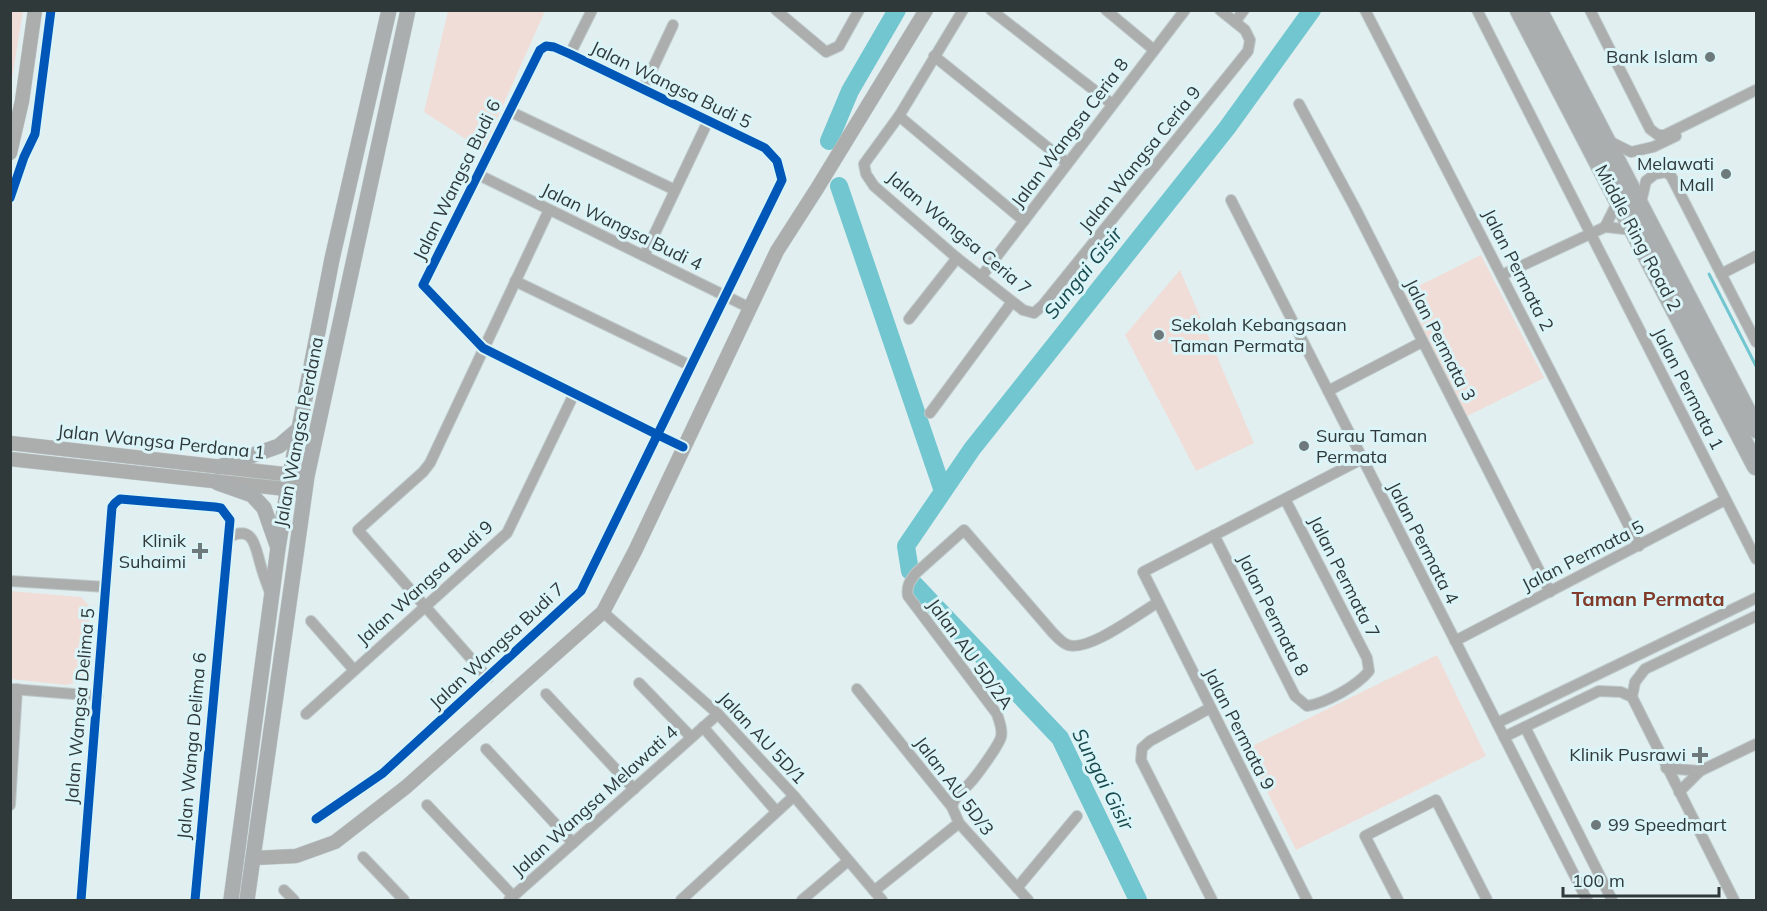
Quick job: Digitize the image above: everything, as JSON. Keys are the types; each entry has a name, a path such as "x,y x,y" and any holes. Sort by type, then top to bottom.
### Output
{"highway":[{"name":"Middle Ring Road 2","path":"1519,10 1756,466"},
{"name":"Middle Ring Road 2","path":"1538,10 1756,429"}],"main road":[{"name":"Jalan Wangsa Perdana","path":"231,900 273,601 278,548 289,482 332,259 389,10"},
{"name":"Jalan Wangsa Perdana","path":"247,900 306,484 408,10"},
{"path":"218,475 279,446 300,428"},
{"path":"218,475 252,495 264,508 278,548"}],"street":[{"path":"10,153 22,101 35,10"},
{"path":"570,54 592,10"},
{"path":"776,10 826,52 839,46 859,10"},
{"path":"254,858 296,856 335,842 406,787 603,612 635,551 777,251 926,10"},
{"path":"963,10 898,116 1024,221"},
{"path":"991,10 1112,104"},
{"path":"1106,10 1154,50"},
{"name":"Jalan Wangsa Ceria 8","path":"981,277 1185,10"},
{"path":"1220,10 1235,22 1244,10"},
{"name":"Jalan Permata 2","path":"1365,10 1639,546"},
{"name":"Jalan Permata 1","path":"1477,10 1756,559"},
{"path":"1590,10 1654,132 1665,135 1756,90"},
{"name":"Jalan Wangsa Ceria 9","path":"1034,313 1043,305 1248,51 1250,40 1245,30 1235,22"},
{"path":"643,89 673,25"},
{"name":"Jalan Wangsa Budi 5","path":"546,46 570,54 765,148 777,161"},
{"name":"Jalan Wangsa Budi 6","path":"483,348 423,285 540,50 546,46"},
{"path":"934,56 1067,163"},
{"name":"Jalan Permata 3","path":"1299,104 1550,592"},
{"path":"1604,138 1631,152 1642,150 1693,127 1719,109"},
{"path":"509,111 675,190"},
{"name":"Jalan Wangsa Ceria 7","path":"898,116 864,164 866,174 874,186 1012,302 1023,310 1034,313"},
{"path":"644,256 708,121"},
{"path":"1642,150 1654,132"},
{"name":"Jalan Wangsa Budi 7","path":"316,819 384,773 581,591 782,180 777,161"},
{"path":"1640,207 1646,181 1655,174 1666,172 1671,176 1756,342"},
{"name":"Jalan Wangsa Budi 4","path":"479,175 750,308"},
{"name":"Jalan Permata 4","path":"1231,200 1587,900"},
{"path":"1605,227 1618,201"},
{"path":"488,678 358,530 427,468 549,210"},
{"path":"1502,275 1605,227 1634,231"},
{"path":"1721,274 1756,256"},
{"path":"909,319 957,258"},
{"path":"515,281 691,366"},
{"path":"930,413 1012,302"},
{"path":"1328,391 1422,342"},
{"path":"483,348 683,447"},
{"name":"Jalan Wangsa Budi 9","path":"306,714 507,533 574,394"},
{"name":"Jalan Wangsa Perdana 1","path":"10,443 218,475"},
{"name":"Jalan Wangsa Perdana 1","path":"10,459 306,484"},
{"path":"1214,535 1362,459"},
{"name":"Jalan Wangsa Delima 5","path":"81,900 112,507 120,499 221,508 230,520 229,537"},
{"name":"Jalan Permata 7","path":"1286,499 1367,658 1368,671 1361,681 1317,704 1307,705"},
{"name":"Jalan Permata 5","path":"1455,641 1725,500"},
{"name":"Jalan AU 5D/2A","path":"952,807 953,800 975,777 997,745 1001,737 1001,727 997,714 913,605 907,589 916,573 964,530 1053,633 1069,646 1081,646 1094,641 1157,603"},
{"path":"229,537 239,532 251,538 257,548 273,601"},
{"name":"Jalan Permata 9","path":"1214,535 1143,572 1307,900"},
{"name":"Jalan Permata 8","path":"1214,535 1295,696 1307,705"},
{"name":"Jalan Wanga Delima 6","path":"195,900 229,537"},
{"path":"10,581 106,587"},
{"path":"1497,723 1756,598"},
{"name":"Jalan AU 5D/1","path":"603,612 718,714 794,796 882,900"},
{"path":"1734,900 1632,697 1635,682 1646,669 1756,616"},
{"path":"310,621 354,669"},
{"path":"639,683 691,738"},
{"path":"10,805 14,689 98,696"},
{"name":"Jalan AU 5D/3","path":"857,689 952,807 959,824 1028,900"},
{"path":"1504,737 1599,692 1621,692 1632,697"},
{"path":"546,694 634,789"},
{"path":"1210,708 1150,741 1142,748 1141,760 1212,900"},
{"name":"Jalan Wangsa Melawati 4","path":"511,898 718,714"},
{"name":"Jalan Wangsa Melawati 4","path":"703,727 777,811"},
{"path":"1525,727 1612,900"},
{"path":"1679,792 1700,771 1756,744"},
{"path":"486,749 573,843"},
{"path":"1666,768 1700,771"},
{"path":"681,900 794,796"},
{"path":"1398,900 1365,836 1436,800 1487,900"},
{"path":"427,805 511,898"},
{"path":"1017,888 1077,816"},
{"path":"874,891 959,824"},
{"path":"363,857 404,900"},
{"path":"802,900 849,861"},
{"path":"284,890 294,900"}],"shaded area":[{"path":"10,11 23,11 11,85"},
{"path":"448,11 545,11 483,150 424,112"},
{"path":"1481,255 1544,378 1463,418 1400,295"},
{"path":"1180,270 1254,443 1196,471 1125,335"},
{"path":"10,591 81,597 90,607 86,678 67,685 11,679"},
{"path":"1437,655 1486,756 1296,850 1246,749"}],"waterway":[{"path":"829,141 850,91 897,10"},
{"name":"Sungai Gisir","path":"910,571 906,546 972,449 1227,128 1312,10"},
{"path":"839,186 943,491"},
{"path":"1709,274 1756,366"},
{"name":"Sungai Gisir","path":"914,584 1060,738 1138,900"}],"cycle path":[{"path":"10,198 24,157 35,134 51,10"},
{"path":"316,819 383,773 581,591 782,180 777,161 765,148 570,54 546,46 540,50 423,285 483,348 658,435 683,447"},
{"path":"81,900 112,507 120,499 221,508 230,520 195,900"}],"place":[{"name":"Bank Islam","path":"1710,57"},
{"name":"Melawati Mall","path":"1726,174"},
{"name":"Sekolah Kebangsaan Taman Permata","path":"1159,335"},
{"name":"Surau Taman Permata","path":"1304,446"},
{"name":"Klinik Suhaimi","path":"200,551"},
{"name":"Klinik Pusrawi","path":"1700,755"},
{"name":"99 Speedmart","path":"1596,825"}],"district":[{"name":"Taman Permata","path":"1648,599"}]}
